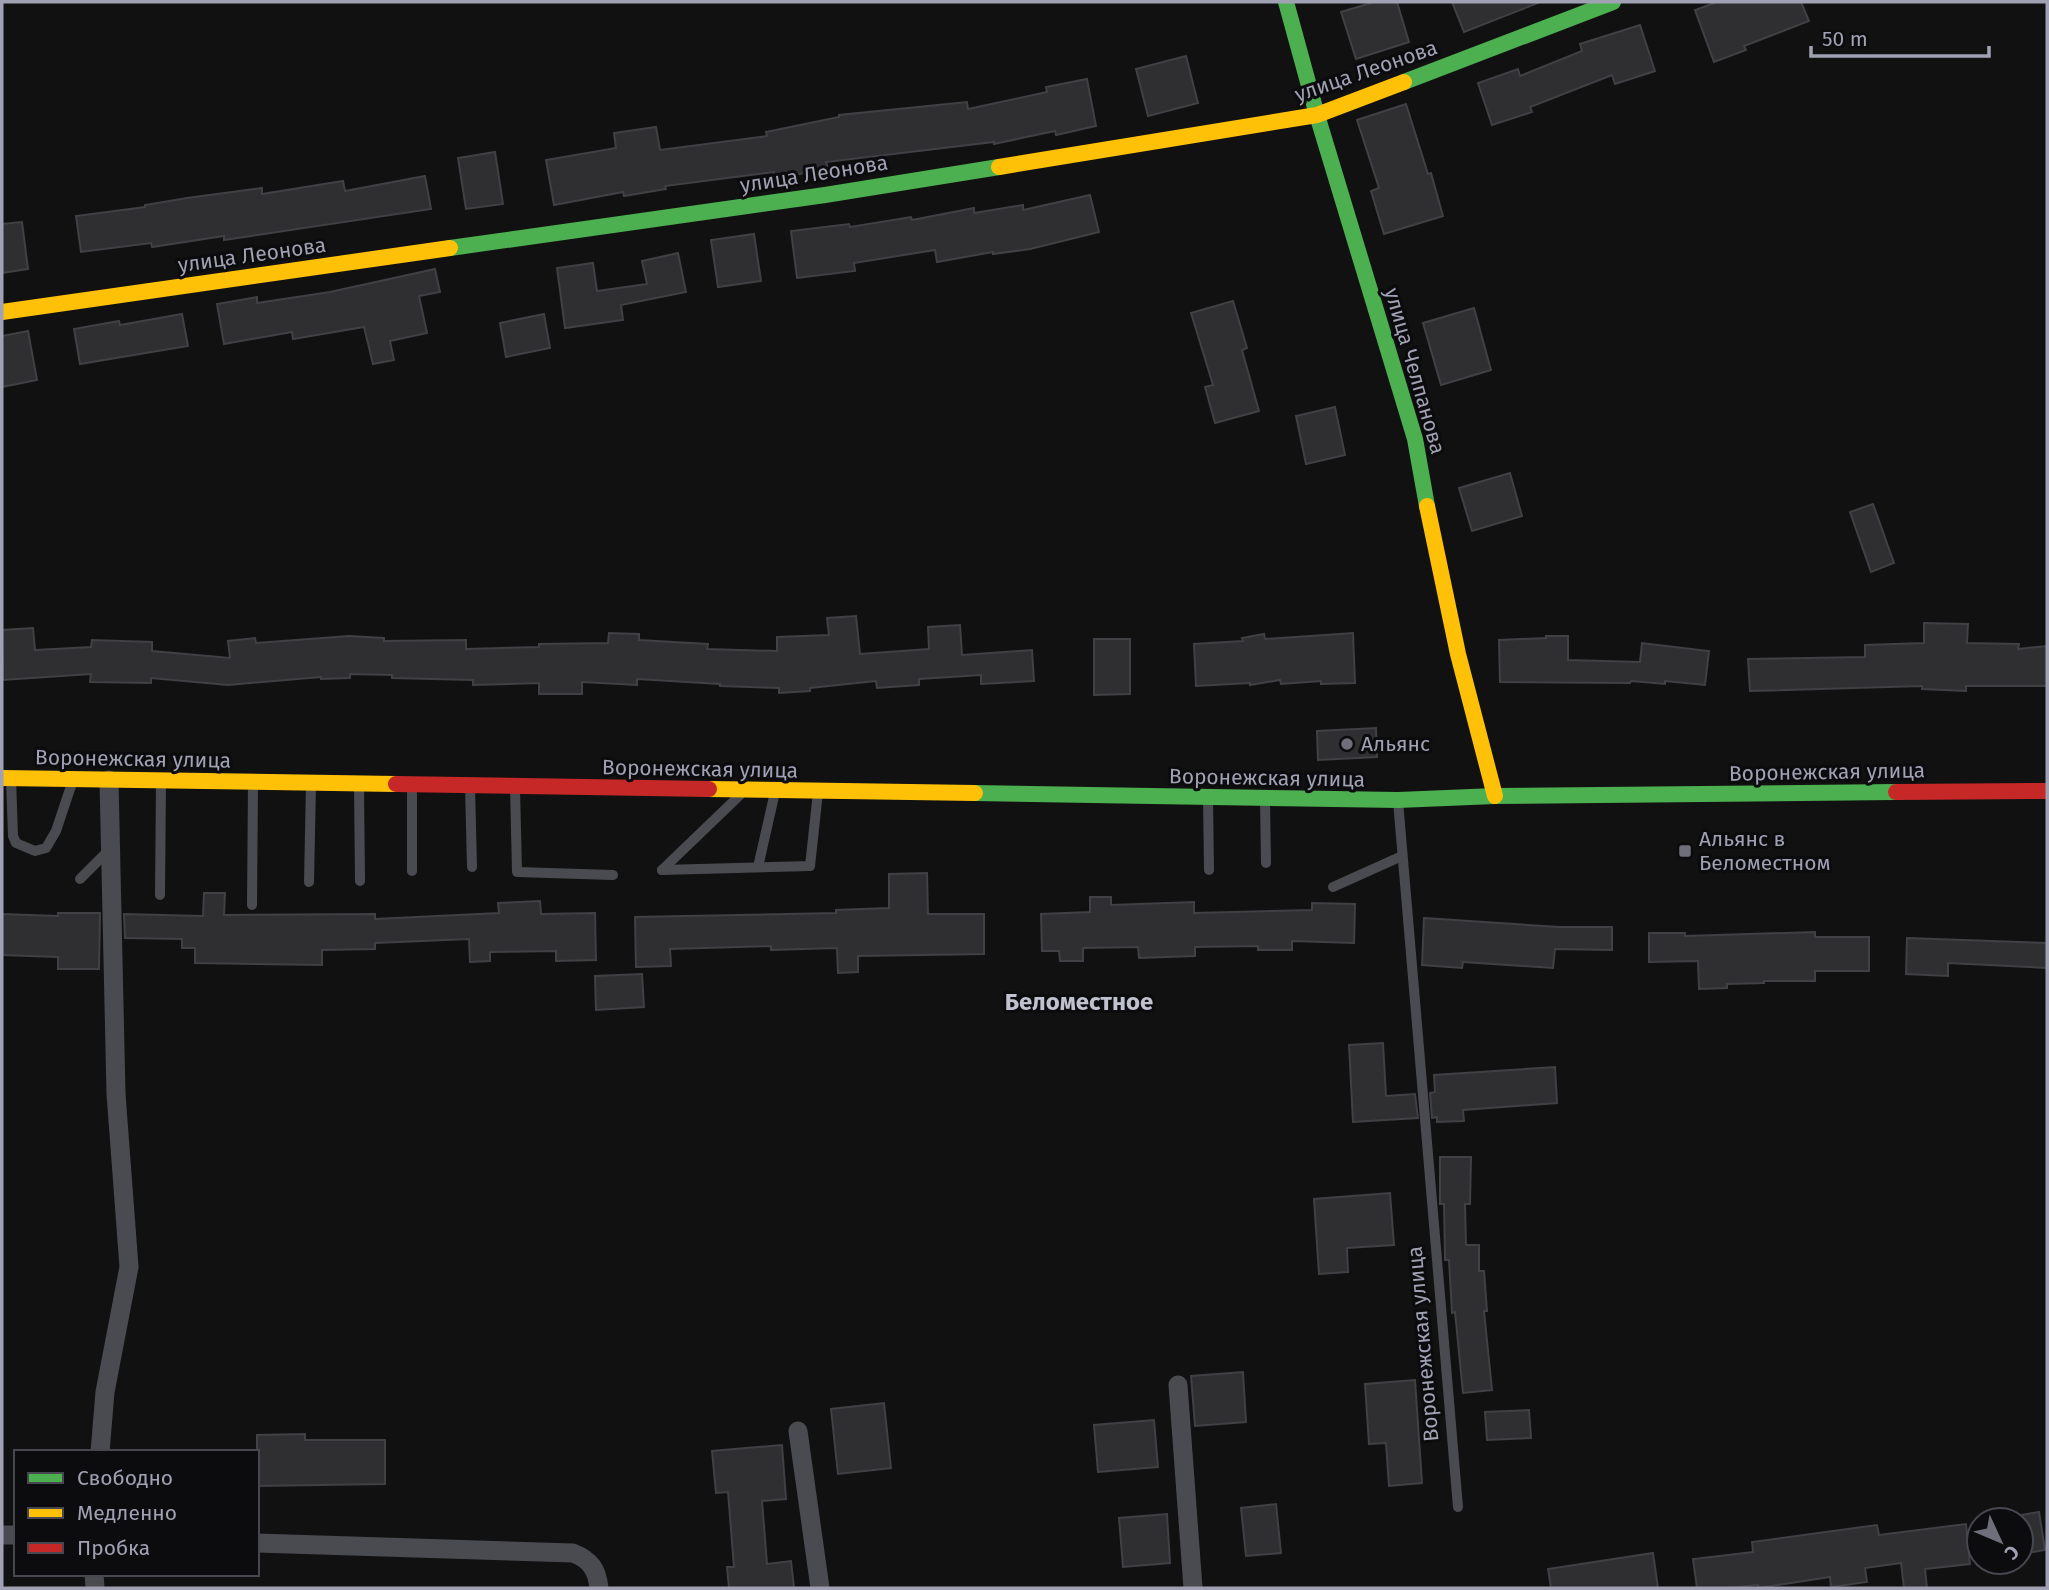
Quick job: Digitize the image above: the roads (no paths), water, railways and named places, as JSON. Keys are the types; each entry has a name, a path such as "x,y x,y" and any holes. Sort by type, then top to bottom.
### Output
{"street":[{"name":"улица Челпанова","path":"1286,2 1317,115 1416,439 1431,528 1458,654 1495,796"},
{"name":"улица Леонова","path":"2,312 825,195 1317,115 1613,2"},
{"name":"Воронежская улица","path":"6,778 1398,800 1495,796 2047,791"},
{"path":"100,1450 105,1392 129,1267 116,1094 109,780"},
{"path":"1178,1385 1193,1588"},
{"path":"798,1431 820,1588"},
{"path":"259,1543 573,1553 593,1566 600,1588"}],"lane":[{"path":"6,778 13,836 16,842 35,850 46,848 56,831 73,779"},
{"path":"160,895 161,781"},
{"path":"252,905 253,782"},
{"path":"309,882 311,783"},
{"path":"359,784 360,881"},
{"path":"412,785 412,871"},
{"path":"470,786 472,867"},
{"path":"515,787 517,872 613,875"},
{"path":"745,790 662,870 810,866 818,792"},
{"path":"758,867 776,791"},
{"path":"1208,798 1209,870"},
{"path":"1265,799 1266,863"},
{"name":"Воронежская улица","path":"1398,800 1458,1507"},
{"path":"80,879 111,848"},
{"path":"1333,887 1402,856"}],"place":[{"name":"Альянс","path":"1347,744"},
{"name":"Альянс в Беломестном","path":"1685,851"}],"district":[{"name":"Беломестное","path":"1079,1002"}]}
